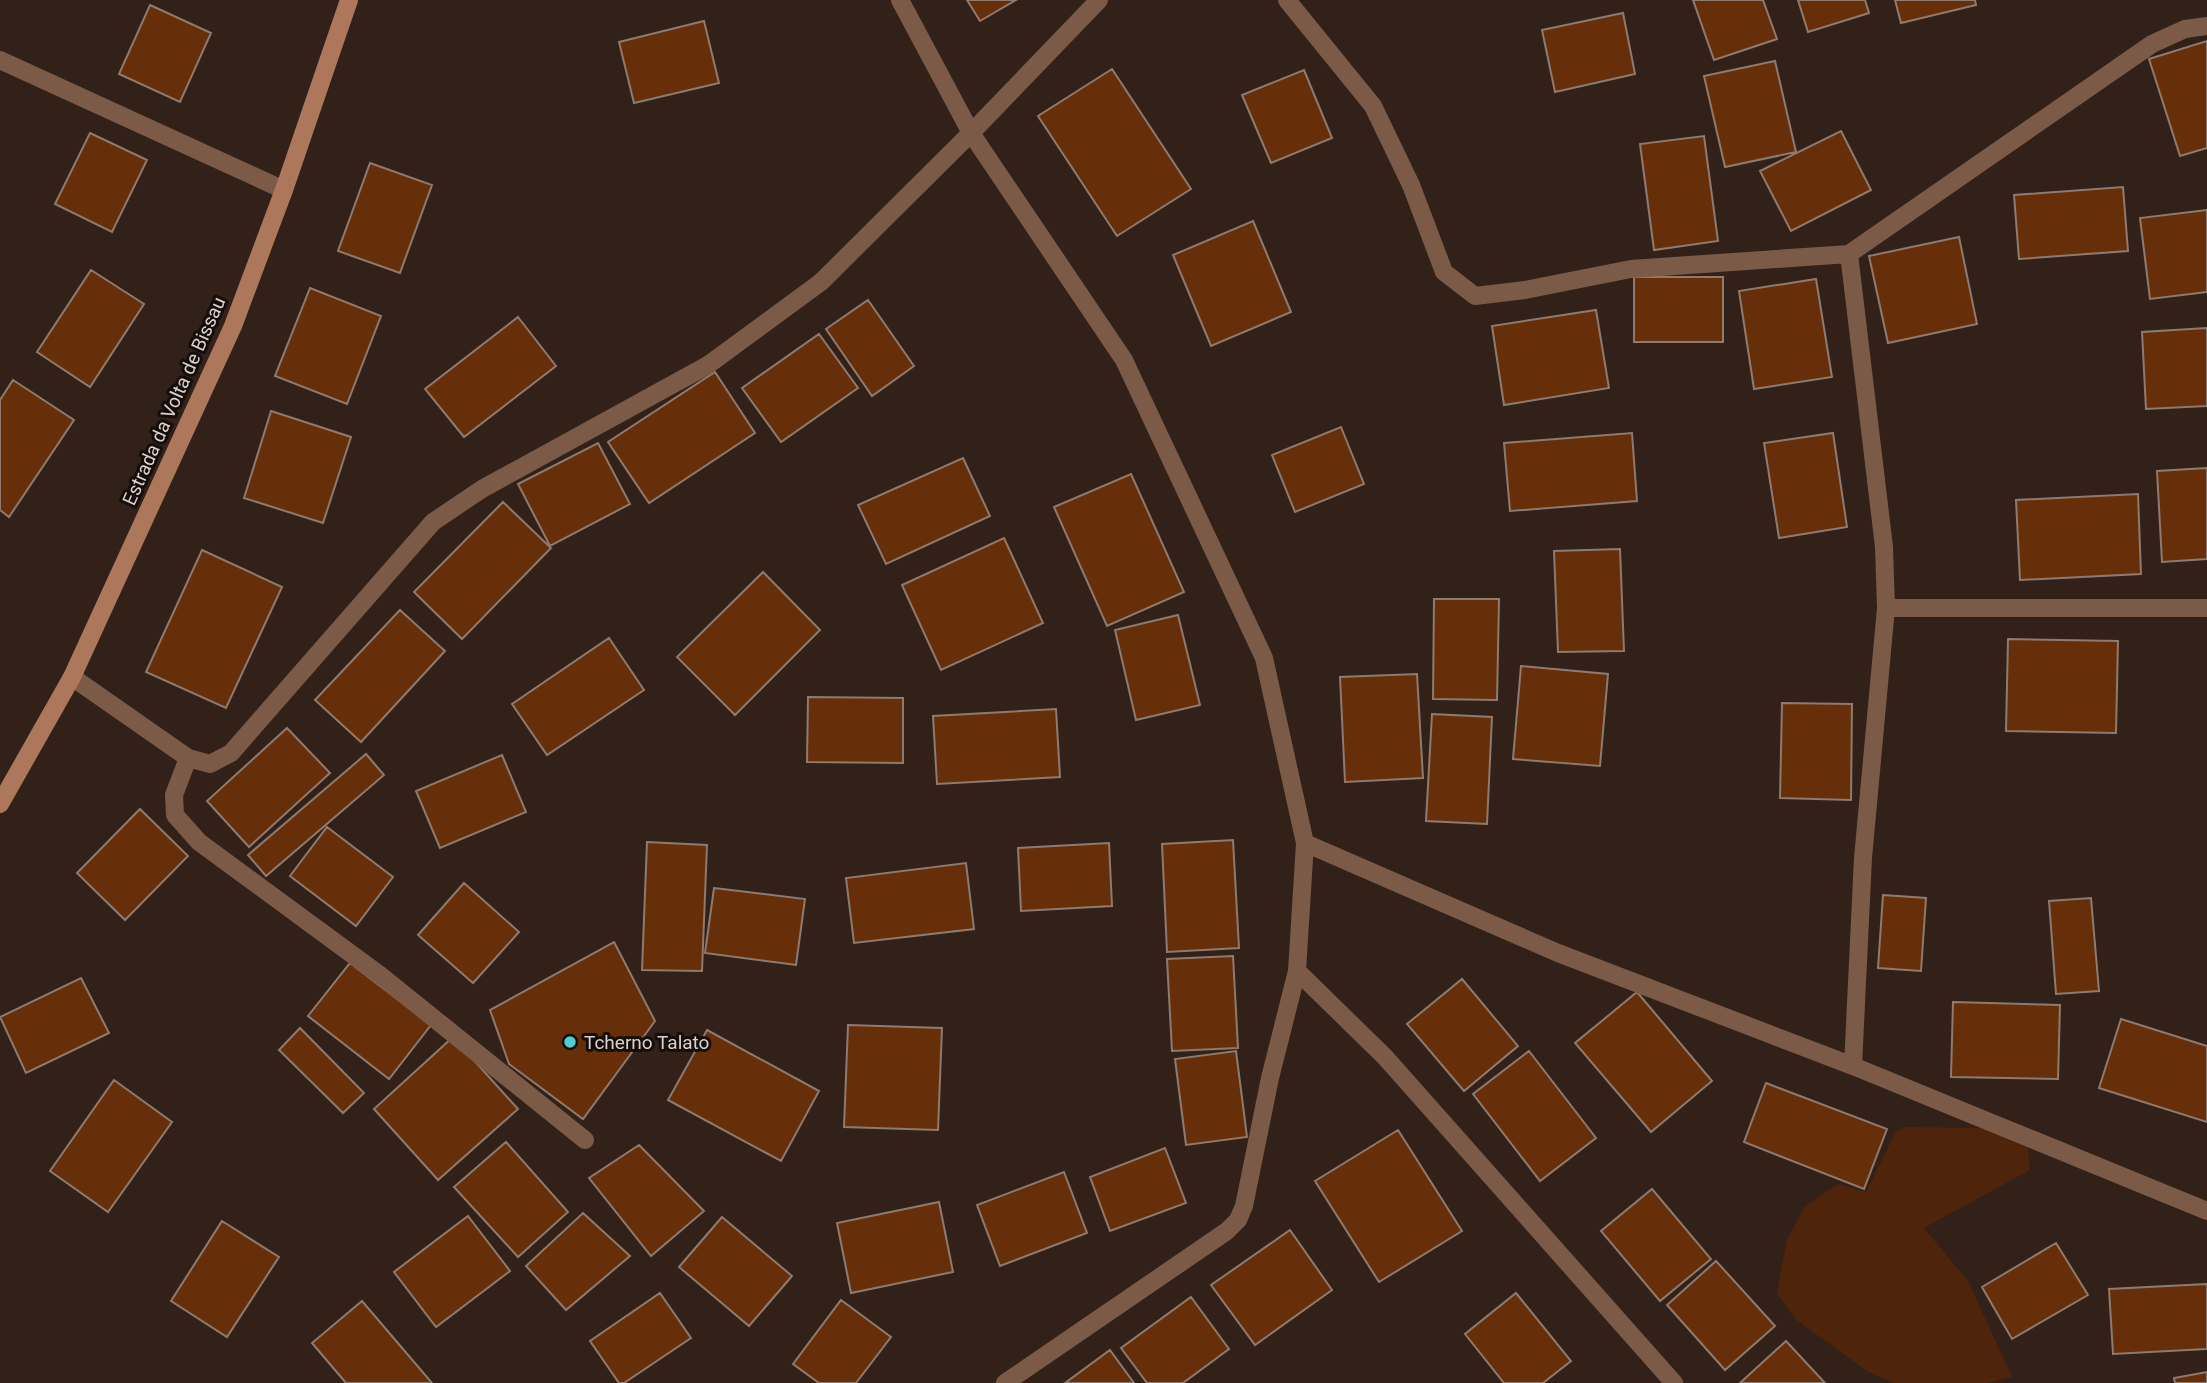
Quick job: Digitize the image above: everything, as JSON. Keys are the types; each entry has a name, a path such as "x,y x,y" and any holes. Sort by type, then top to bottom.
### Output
{"main road":[{"name":"Estrada da Volta de Bissau","path":"1,799 72,677 233,326 284,190 349,0"}],"street":[{"path":"900,0 971,132 1124,360 1264,658 1306,843 1297,971 1270,1078 1244,1206 1238,1220 1227,1231 1005,1383"},
{"path":"72,677 188,758 210,764 231,753 433,522 482,489 718,357 821,282 1099,0"},
{"path":"1287,0 1373,107 1411,185 1444,272 1475,296 1525,290 1631,269 1849,254 2152,44 2185,29 2207,26"},
{"path":"0,60 284,190"},
{"path":"1849,254 1884,547 1886,608 1863,858 1853,1066"},
{"path":"1886,608 2207,608"},
{"path":"188,758 174,794 175,815 199,842 380,975 585,1140"},
{"path":"1306,843 1558,953 1853,1066 2207,1211"},
{"path":"1297,971 1385,1057 1674,1383"}],"shaded area":[{"path":"1903,1127 1987,1128 2028,1146 2030,1170 1924,1228 1968,1281 2012,1377 1987,1383 1894,1383 1867,1371 1795,1319 1777,1293 1787,1239 1805,1206 1838,1184 1866,1192 1895,1133"}],"building":[{"path":"967,0 1016,0 980,21"},
{"path":"1693,0 1763,0 1777,39 1714,60"},
{"path":"1798,0 1865,0 1869,13 1808,32"},
{"path":"1895,0 1975,0 1976,5 1901,23"},
{"path":"150,5 211,33 180,102 119,74"},
{"path":"1623,13 1635,74 1555,92 1542,30"},
{"path":"704,21 719,83 634,103 619,42"},
{"path":"2207,41 2207,148 2180,156 2149,59"},
{"path":"1775,61 1796,152 1725,167 1704,76"},
{"path":"1112,69 1191,189 1117,236 1038,116"},
{"path":"1304,70 1332,138 1271,163 1242,95"},
{"path":"1841,131 1871,190 1791,231 1760,171"},
{"path":"90,133 147,160 112,232 55,204"},
{"path":"1704,136 1718,241 1654,250 1640,144"},
{"path":"370,163 432,185 400,273 338,251"},
{"path":"2123,187 2128,251 2019,259 2014,195"},
{"path":"2207,210 2207,292 2150,299 2140,218"},
{"path":"1253,221 1291,312 1211,346 1173,255"},
{"path":"1959,237 1977,324 1888,343 1869,256"},
{"path":"91,270 144,304 90,387 37,352"},
{"path":"1634,277 1723,277 1723,342 1634,342"},
{"path":"1816,279 1832,377 1754,389 1739,291"},
{"path":"310,288 381,316 347,404 275,376"},
{"path":"868,300 914,366 872,396 826,329"},
{"path":"1596,310 1609,388 1504,405 1492,326"},
{"path":"518,317 556,366 464,437 425,389"},
{"path":"2207,328 2207,406 2146,409 2142,332"},
{"path":"819,334 858,388 781,442 742,388"},
{"path":"715,372 755,433 649,503 608,442"},
{"path":"13,380 74,420 9,517 0,510 0,400"},
{"path":"271,411 351,437 323,523 244,498"},
{"path":"1341,427 1364,484 1295,512 1272,455"},
{"path":"1632,433 1637,501 1510,511 1504,443"},
{"path":"1833,433 1847,527 1779,538 1764,443"},
{"path":"598,443 630,504 550,546 518,484"},
{"path":"963,458 990,516 886,564 858,505"},
{"path":"2207,468 2207,559 2162,562 2157,471"},
{"path":"1131,474 1184,592 1107,626 1054,507"},
{"path":"2138,494 2141,574 2020,580 2016,500"},
{"path":"503,502 551,548 462,639 414,592"},
{"path":"1004,538 1043,623 941,670 902,585"},
{"path":"1620,549 1624,651 1558,652 1554,551"},
{"path":"202,550 282,587 226,708 146,672"},
{"path":"763,572 820,630 735,715 677,657"},
{"path":"1434,599 1499,599 1497,700 1433,699"},
{"path":"400,610 445,651 361,742 315,700"},
{"path":"1178,615 1200,705 1136,720 1115,630"},
{"path":"609,638 644,690 547,755 512,704"},
{"path":"2008,639 2118,641 2116,733 2006,731"},
{"path":"1521,666 1608,674 1600,766 1513,759"},
{"path":"1417,674 1423,778 1345,782 1340,677"},
{"path":"808,697 903,698 903,763 807,762"},
{"path":"1782,703 1852,704 1851,800 1780,798"},
{"path":"1056,709 1060,777 937,784 933,716"},
{"path":"1432,714 1492,717 1487,824 1426,821"},
{"path":"287,728 330,773 249,847 207,801"},
{"path":"366,754 384,775 266,876 248,855"},
{"path":"502,755 526,812 440,848 416,791"},
{"path":"140,809 188,856 125,920 77,873"},
{"path":"327,827 393,877 356,926 290,876"},
{"path":"1233,840 1239,948 1167,952 1162,844"},
{"path":"647,842 707,845 702,971 642,970"},
{"path":"1109,843 1112,906 1021,911 1018,848"},
{"path":"966,863 974,929 854,943 846,878"},
{"path":"464,883 519,932 473,983 418,935"},
{"path":"714,888 805,899 796,965 705,953"},
{"path":"1883,895 1926,898 1921,971 1878,968"},
{"path":"2091,898 2099,991 2056,994 2049,901"},
{"name":"Tcherno Talato","path":"614,942 655,1021 583,1119 509,1064 490,1010"},
{"path":"1233,956 1238,1048 1172,1051 1167,959"},
{"path":"350,963 431,1025 389,1079 308,1016"},
{"path":"81,978 109,1033 26,1073 0,1017"},
{"path":"1462,979 1518,1046 1464,1091 1407,1024"},
{"path":"1637,992 1712,1081 1651,1132 1575,1043"},
{"path":"1953,1002 2060,1005 2058,1079 1951,1077"},
{"path":"2121,1019 2207,1046 2207,1122 2099,1088"},
{"path":"848,1025 942,1028 938,1130 844,1127"},
{"path":"300,1028 364,1093 343,1113 279,1050"},
{"path":"707,1030 819,1091 781,1161 668,1100"},
{"path":"453,1037 518,1109 438,1180 374,1109"},
{"path":"1236,1051 1247,1137 1186,1145 1175,1059"},
{"path":"1529,1051 1596,1138 1540,1181 1473,1094"},
{"path":"114,1080 172,1122 108,1212 50,1171"},
{"path":"1766,1083 1887,1129 1864,1189 1744,1142"},
{"path":"1398,1130 1462,1231 1379,1282 1315,1181"},
{"path":"506,1142 568,1212 518,1257 454,1187"},
{"path":"639,1145 704,1211 651,1256 589,1178"},
{"path":"1165,1148 1186,1203 1110,1231 1090,1177"},
{"path":"1064,1172 1087,1233 1000,1266 977,1205"},
{"path":"1652,1189 1711,1259 1660,1301 1601,1231"},
{"path":"939,1202 953,1272 851,1293 837,1223"},
{"path":"583,1213 630,1256 566,1310 526,1266"},
{"path":"468,1216 510,1271 436,1327 394,1272"},
{"path":"722,1217 792,1276 749,1326 679,1267"},
{"path":"222,1221 279,1257 227,1337 171,1301"},
{"path":"1290,1230 1332,1290 1255,1345 1211,1285"},
{"path":"2056,1243 2088,1295 2012,1339 1982,1287"},
{"path":"1716,1261 1775,1326 1725,1370 1667,1305"},
{"path":"2207,1284 2207,1349 2113,1354 2109,1289"},
{"path":"660,1293 691,1338 624,1383 619,1383 590,1341"},
{"path":"1516,1293 1571,1361 1543,1383 1504,1383 1465,1334"},
{"path":"1191,1297 1229,1349 1183,1383 1147,1383 1121,1348"},
{"path":"841,1300 891,1337 856,1383 819,1383 793,1364"},
{"path":"362,1301 432,1383 346,1383 312,1343"},
{"path":"1786,1341 1825,1383 1740,1383"},
{"path":"1110,1350 1134,1383 1065,1383"},
{"path":"2207,1372 2207,1383 2175,1383 2174,1378"}],"place":[{"name":"Tcherno Talato","path":"570,1042"}]}
